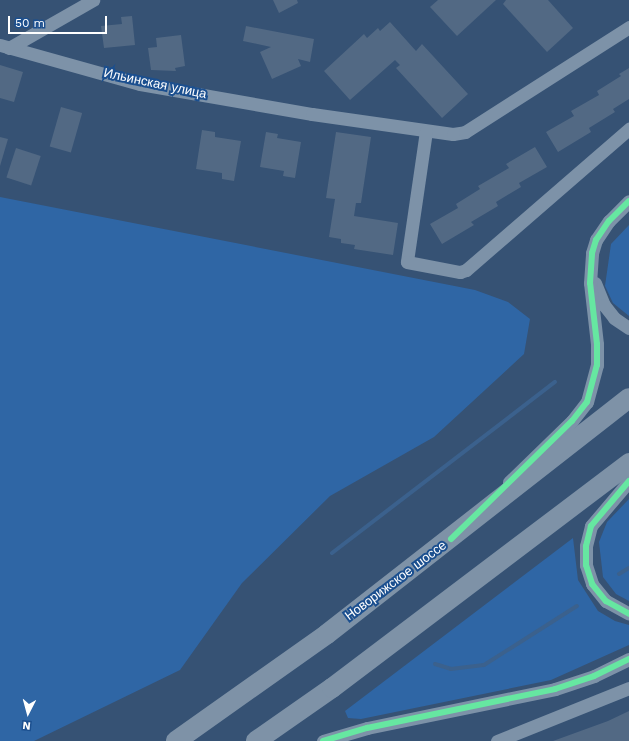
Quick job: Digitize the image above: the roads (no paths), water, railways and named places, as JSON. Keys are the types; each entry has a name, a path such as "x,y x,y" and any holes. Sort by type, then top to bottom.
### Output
{"highway":[{"name":"Новорижское шоссе","path":"176,741 257,686 451,539 629,398"},
{"path":"256,741 332,688 629,463"}],"street":[{"path":"4,46 93,0"},
{"name":"Ильинская улица","path":"4,46 140,84 312,114 453,134 465,132 629,27"},
{"path":"426,131 407,262 460,272 629,129"},
{"path":"451,539 572,421 587,402 597,365 590,283 591,267 596,240 609,221 629,201"},
{"path":"591,267 597,290 604,305 614,318 629,328"},
{"path":"629,481 591,526 586,546 586,565 592,584 606,601 629,614"},
{"path":"323,741 367,728 554,690 594,676 629,659"},
{"path":"497,741 629,688"}],"waterway":[{"path":"332,553 555,382"},
{"path":"619,574 629,568"},
{"path":"435,664 451,669 484,665 577,606"}]}
